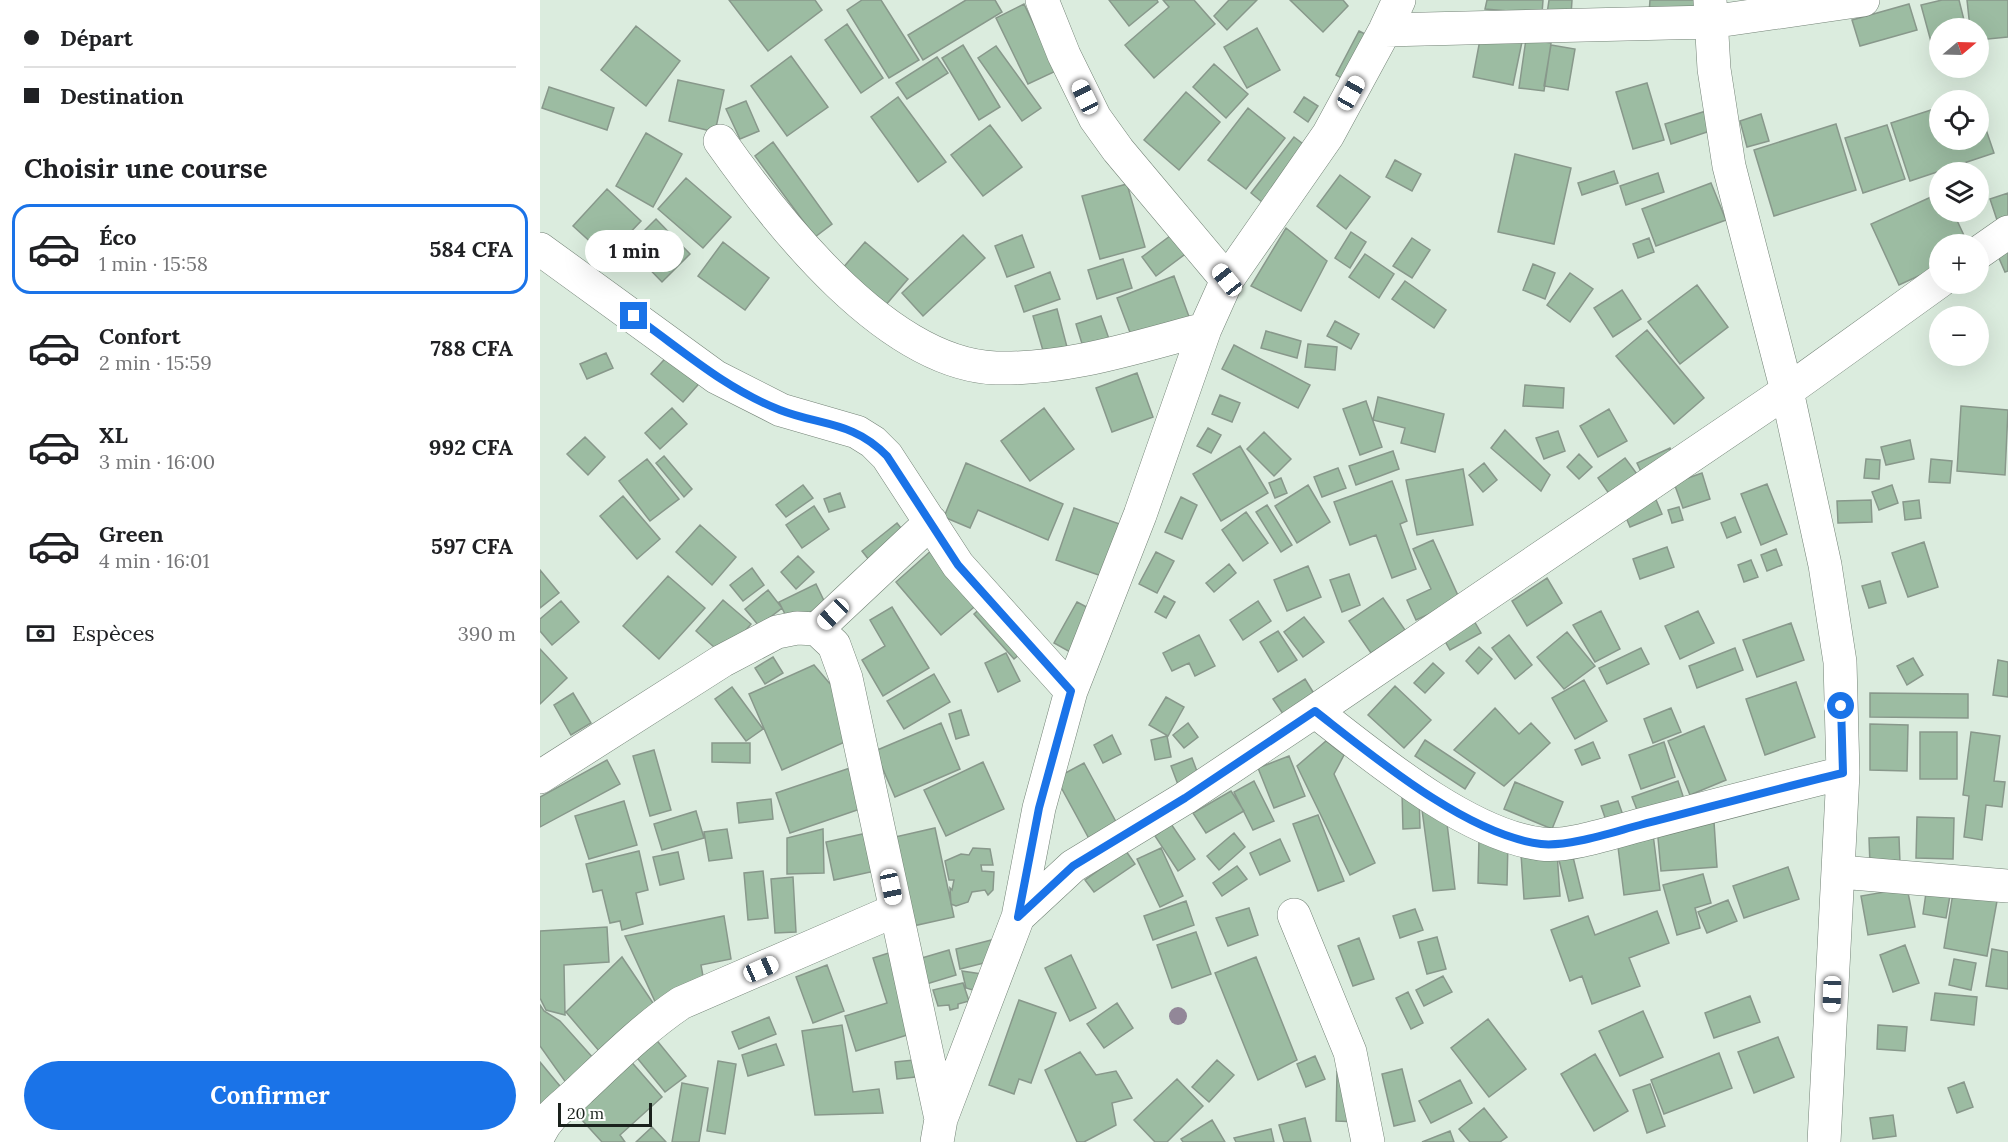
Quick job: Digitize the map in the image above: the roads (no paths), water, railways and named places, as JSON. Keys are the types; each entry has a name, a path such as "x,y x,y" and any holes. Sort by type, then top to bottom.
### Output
{"street":[{"path":"1042,0 1064,55 1095,118 1118,150 1227,280"},
{"path":"939,1131 1018,917 1039,808 1071,691 1140,515 1205,329 1227,280 1328,135 1399,0"},
{"path":"1385,30 1863,0"},
{"path":"1710,11 1714,69 1729,166 1787,391 1825,565 1840,662 1843,773 1824,1142"},
{"path":"720,141 812,259 887,324 922,346 958,361 994,368 1045,366 1085,360 1205,329"},
{"path":"1989,245 2008,232"},
{"path":"540,249 716,377 781,410 833,423 857,432 873,442 887,456 958,565 1071,691"},
{"path":"1018,917 1073,866 1185,798 1315,711 1787,391 1929,289"},
{"path":"817,629 930,522"},
{"path":"540,777 722,661 777,632 796,628 817,629 834,645 846,678 896,910 939,1131"},
{"path":"1315,711 1374,757 1444,803 1500,834 1543,844 1593,838 1843,773"},
{"path":"1839,872 2008,886"},
{"path":"540,1133 554,1112 577,1094 651,1023 681,1003 896,910"},
{"path":"1294,915 1350,1052 1368,1142"}]}
